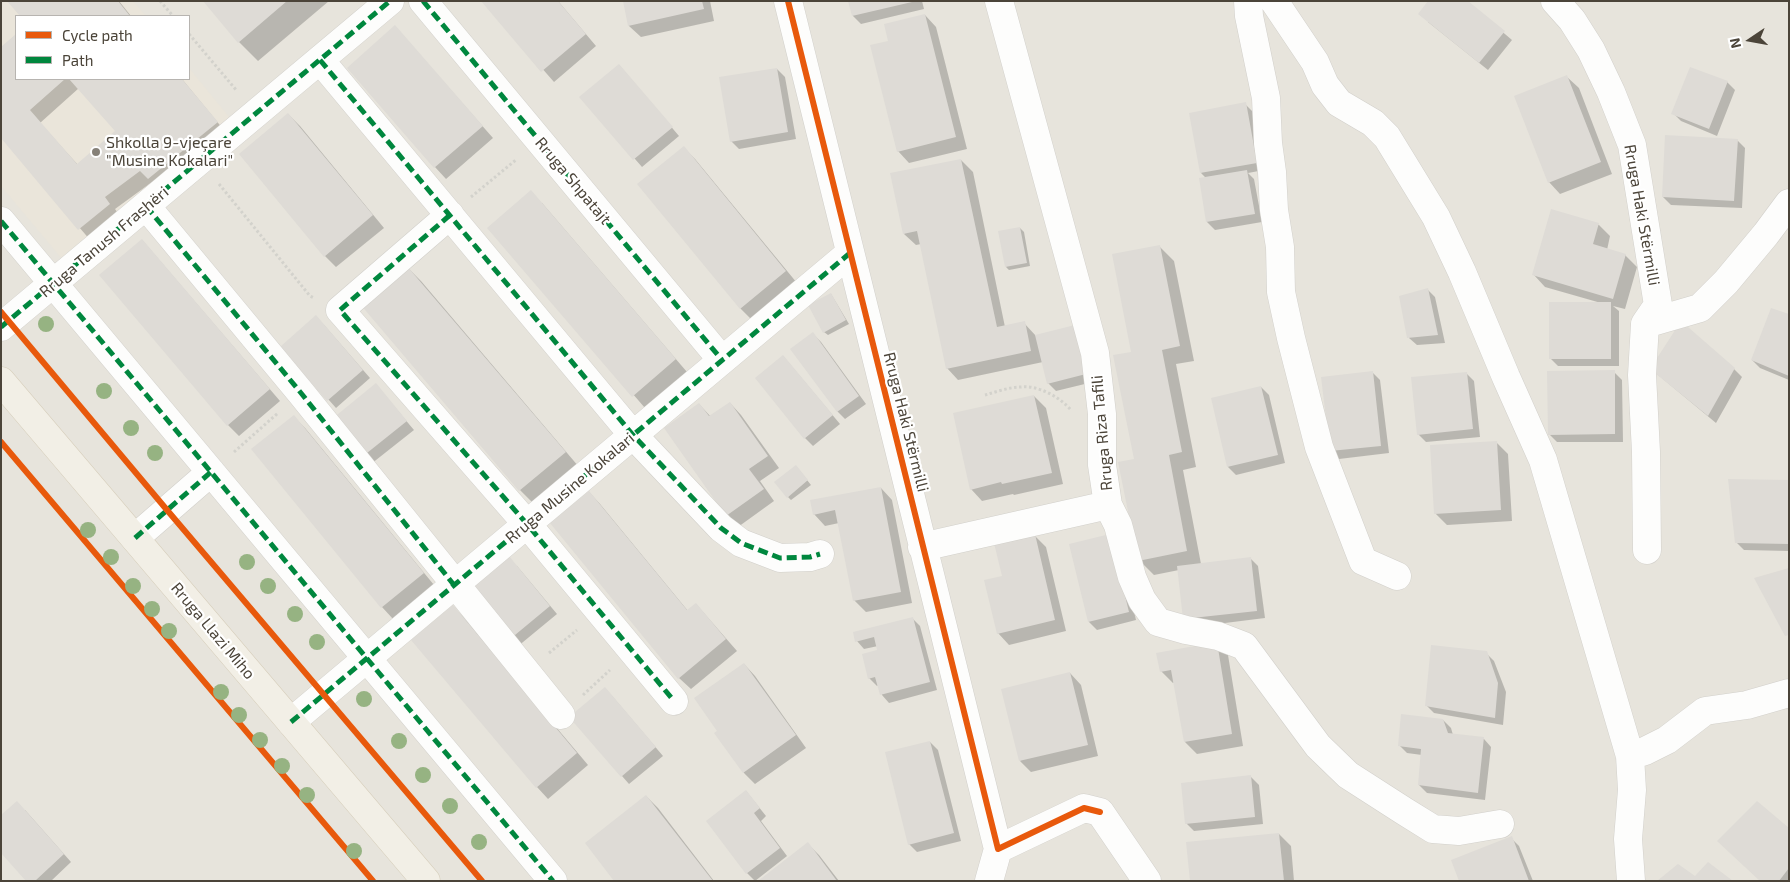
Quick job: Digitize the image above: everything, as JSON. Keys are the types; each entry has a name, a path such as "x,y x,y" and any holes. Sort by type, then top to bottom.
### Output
{"main road":[{"name":"Rruga Llazi Miho","path":"1,381 426,881"}],"street":[{"name":"Rruga Tanush Frashëri","path":"1,327 390,1"},
{"name":"Rruga Shpatajt","path":"423,1 722,360"},
{"name":"Rruga Haki Stërmilli","path":"788,1 998,849 989,881"},
{"name":"Rruga Riza Tafili","path":"998,1 1095,353 1102,414 1102,465 1108,505 1118,525 1132,577 1142,600 1158,622 1218,636 1244,646 1318,746 1348,775 1433,829 1460,831 1500,824"},
{"path":"1248,1 1249,16 1266,98 1274,210 1280,247 1281,292 1305,394 1319,447 1363,561 1397,576"},
{"path":"1274,1 1315,62 1325,85 1339,103 1373,123 1387,137 1407,167 1444,232 1543,460 1630,756 1632,790 1628,839 1631,881"},
{"name":"Rruga Haki Stërmilli","path":"1555,1 1572,20 1591,50 1611,92 1632,145 1658,306 1645,324"},
{"path":"320,60 633,435 721,528 741,542 780,558 810,557 820,554"},
{"path":"1647,550 1646,452 1642,374 1645,324 1700,308 1726,282 1789,203"},
{"path":"146,206 301,392 454,585 561,715"},
{"path":"450,215 340,310 526,524 674,701"},
{"path":"1,221 554,881"},
{"name":"Rruga Musine Kokalari","path":"291,722 366,657 850,253"},
{"path":"134,538 211,472"},
{"path":"922,547 1108,505"},
{"path":"1630,756 1645,751 1666,740 1705,711 1747,705 1789,693"},
{"path":"998,849 1084,808 1100,812 1147,881"}],"path":[{"path":"160,1 172,15"},
{"path":"190,35 256,114"},
{"path":"450,215 539,140"},
{"path":"199,161 310,296 340,310"},
{"path":"985,395 1021,386 1042,390"},
{"path":"211,472 301,392"}],"shaded area":[{"path":"1,1 1789,1 1789,881 1,881"},
{"name":"Shkolla 9-vjeçare \"Musine Kokalari\"","path":"1,1 133,1 145,15 15,15 15,80 190,80 190,69 230,118 62,259 1,186"}],"building":[{"path":"7,1 118,1 129,15 19,15"},
{"path":"203,1 287,1 238,43"},
{"path":"481,1 558,1 586,34 541,72"},
{"path":"623,1 702,1 704,9 628,26"},
{"path":"848,1 912,1 912,2 852,16"},
{"path":"1428,1 1468,1 1505,31 1479,63 1418,14"},
{"path":"925,14 956,137 897,152 870,45 888,41 884,24"},
{"path":"395,25 483,126 434,168 347,68"},
{"path":"15,35 15,80 64,80 30,110 77,164 115,131 70,80 183,80 218,122 148,179 140,171 105,197 110,204 78,230 1,138 1,47"},
{"path":"619,64 673,127 633,160 579,97"},
{"path":"1690,67 1728,81 1709,129 1671,114"},
{"path":"777,68 788,132 730,142 719,77"},
{"path":"1567,75 1601,162 1548,183 1514,96"},
{"path":"1246,102 1257,163 1200,173 1189,113"},
{"path":"288,113 373,215 324,257 239,154"},
{"path":"1665,135 1738,139 1734,201 1662,197"},
{"path":"684,146 786,271 740,309 637,184"},
{"path":"961,159 997,327 1025,321 1031,351 946,369 917,231 903,234 890,173"},
{"path":"1247,170 1255,214 1206,222 1199,178"},
{"path":"531,190 676,359 632,397 487,228"},
{"path":"1551,209 1599,223 1593,244 1626,254 1613,299 1532,275"},
{"path":"1020,227 1027,263 1005,267 998,231"},
{"path":"142,239 270,389 227,426 99,275"},
{"path":"1160,245 1180,346 1162,350 1182,452 1169,455 1187,551 1138,561 1118,462 1134,459 1113,355 1131,352 1112,254"},
{"path":"406,265 566,452 519,491 360,304"},
{"path":"1428,288 1438,335 1407,338 1399,296"},
{"path":"831,293 846,320 823,333 808,305"},
{"path":"1549,302 1611,302 1611,359 1549,359"},
{"path":"1771,308 1789,314 1789,376 1751,360"},
{"path":"316,315 363,370 327,401 280,347"},
{"path":"1681,321 1735,368 1708,416 1650,369"},
{"path":"1075,325 1086,374 1047,384 1035,335"},
{"path":"813,332 859,396 837,412 790,349"},
{"path":"783,355 833,415 804,439 755,378"},
{"path":"1615,370 1615,434 1548,435 1547,371"},
{"path":"1373,371 1381,446 1330,451 1321,377"},
{"path":"1467,372 1473,429 1417,435 1411,377"},
{"path":"376,383 407,421 362,457 332,419"},
{"path":"1261,386 1278,455 1227,467 1211,398"},
{"path":"1034,395 1052,473 1002,484 1001,482 970,490 953,413"},
{"path":"730,402 768,456 749,469 764,489 726,516 664,428 699,403 709,416"},
{"path":"294,415 424,573 381,608 251,449"},
{"path":"1497,441 1501,510 1434,514 1430,445"},
{"path":"796,465 808,480 787,498 774,482"},
{"path":"1728,479 1789,480 1789,544 1735,543"},
{"path":"881,487 901,592 853,601 835,510 813,515 810,500"},
{"path":"589,491 687,610 696,603 726,639 678,679 550,523"},
{"path":"1035,534 1055,620 997,634 984,580 1002,576 994,543"},
{"path":"1110,534 1129,612 1088,622 1069,544"},
{"path":"509,556 550,606 509,640 468,590"},
{"path":"1251,557 1257,611 1183,619 1177,566"},
{"path":"1789,568 1789,635 1785,636 1754,578"},
{"path":"453,605 577,753 536,788 411,640"},
{"path":"913,617 930,682 880,695 875,677 868,679 862,654 877,650 874,637 855,642 853,632"},
{"path":"1217,642 1232,734 1184,742 1171,670 1160,672 1156,653"},
{"path":"1431,645 1487,651 1498,683 1495,718 1425,706"},
{"path":"744,663 796,735 743,773 714,733 717,731 694,698"},
{"path":"1070,672 1088,745 1019,761 1001,689"},
{"path":"605,687 656,747 621,777 569,717"},
{"path":"1401,714 1443,719 1448,733 1484,737 1478,793 1418,785 1421,749 1398,746"},
{"path":"930,741 954,833 908,845 885,752"},
{"path":"1251,775 1255,817 1185,824 1181,783"},
{"path":"746,790 760,808 754,813 780,848 746,874 706,821"},
{"path":"646,795 713,881 614,881 585,843"},
{"path":"17,801 64,854 35,881 26,881 1,853 1,815"},
{"path":"1757,801 1789,828 1789,868 1779,881 1760,881 1717,841"},
{"path":"1279,833 1284,881 1190,881 1186,842"},
{"path":"1512,836 1529,881 1459,881 1451,860"},
{"path":"808,842 837,881 758,881"},
{"path":"1708,862 1733,881 1657,881 1678,864 1695,876"}],"marked path":[{"path":"1,327 390,1"},
{"path":"423,1 722,360"},
{"path":"320,60 633,435 721,528 741,543 780,558 810,557 820,554"},
{"path":"146,206 301,393 454,585"},
{"path":"450,215 340,310 527,524 674,701"},
{"path":"1,221 553,881"},
{"path":"291,722 850,253"},
{"path":"135,538 211,472"}],"cycle path":[{"path":"788,1 998,849 1084,808 1100,812"},
{"path":"1,312 482,881"},
{"path":"1,442 373,881"}],"place":[{"name":"Shkolla 9-vjeçare \"Musine Kokalari\"","path":"96,152"}]}
